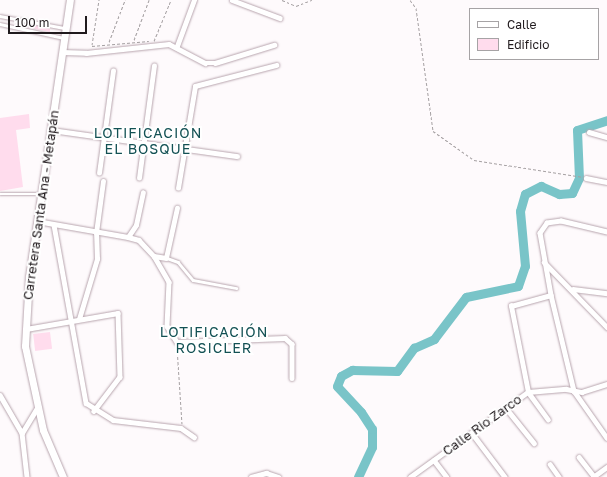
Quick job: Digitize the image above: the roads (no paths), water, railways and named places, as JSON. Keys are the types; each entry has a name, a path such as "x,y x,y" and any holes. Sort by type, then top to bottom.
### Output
{"main road":[{"name":"Carretera Santa Ana - Metapán","path":"63,477 37,408 26,358 26,329 37,220 52,130 70,0"}],"street":[{"path":"177,46 194,0"},
{"path":"232,0 280,18"},
{"path":"62,52 177,46 205,63 215,63 274,45"},
{"path":"178,188 195,86 276,65"},
{"path":"140,178 154,66"},
{"path":"99,173 113,71"},
{"path":"52,130 237,156"},
{"path":"589,132 607,136"},
{"path":"586,178 607,182"},
{"path":"79,319 97,259 96,233 103,181"},
{"path":"128,237 136,225 143,193"},
{"path":"154,256 166,258 177,208"},
{"path":"37,220 54,225 139,240 154,256 169,282 167,326 177,342 285,338 292,344 292,378"},
{"path":"607,232 561,220 547,223 540,233 551,295 574,391 607,438"},
{"path":"54,225 84,399 94,411 113,420 181,428 194,437"},
{"path":"544,262 573,289 607,327"},
{"path":"573,289 607,293"},
{"path":"548,420 528,392 510,306 551,295"},
{"path":"26,329 118,313 119,320 116,344 120,376 94,411"},
{"name":"Calle Rio Zarco","path":"410,477 528,392 582,392 607,384"},
{"path":"0,395 22,433 27,477"},
{"path":"22,433 37,408"},
{"path":"506,408 534,443"},
{"path":"472,433 504,477"},
{"path":"579,457 594,477 607,467"},
{"path":"434,460 447,477"},
{"path":"550,464 559,477"},
{"path":"251,477 266,472 278,477"}],"lane":[{"path":"0,16 66,28"},
{"path":"0,24 18,30 64,38"},
{"path":"0,194 41,194"},
{"path":"166,258 178,262 193,280 236,288"}],"waterway":[{"path":"358,477 372,447 372,429 361,412 337,386 341,376 352,370 397,371 414,348 434,339 466,297 518,286 525,266 520,211 525,194 541,186 559,194 572,193 579,178 577,130 607,120"}],"district":[{"name":"LOTIFICACIÓN EL BOSQUE","path":"148,142"},
{"name":"LOTIFICACIÓN ROSICLER","path":"214,340"}]}
